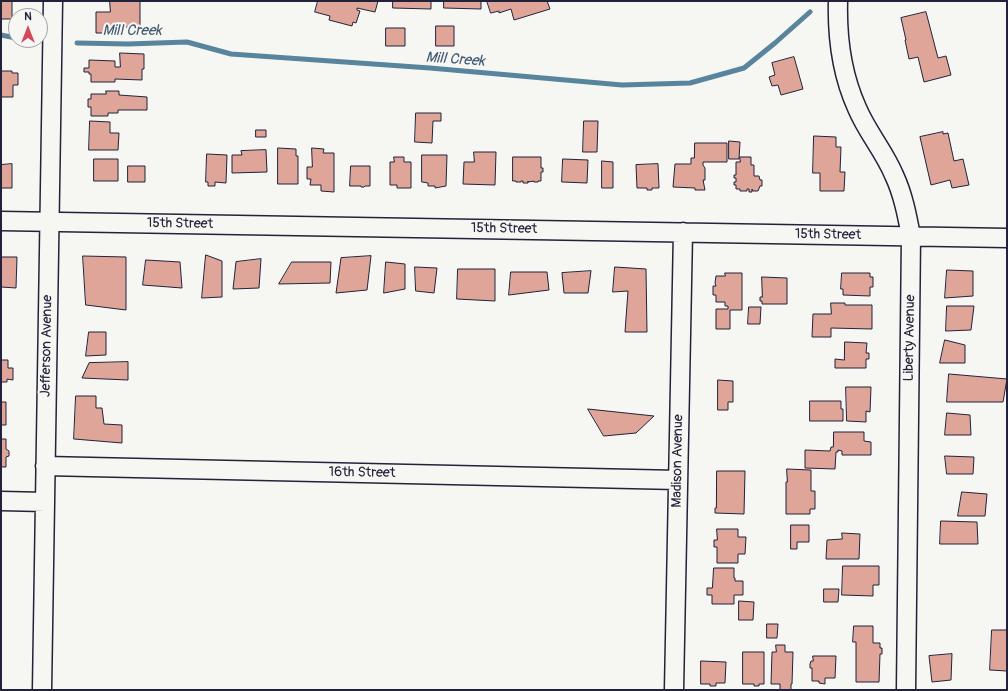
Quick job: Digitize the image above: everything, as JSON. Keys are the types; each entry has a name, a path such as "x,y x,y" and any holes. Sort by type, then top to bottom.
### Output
{"street":[{"name":"Jefferson Avenue","path":"42,690 53,1"},
{"name":"Liberty Avenue","path":"838,1 840,43 844,70 850,91 864,123 894,174 902,196 911,236 906,690"},
{"name":"15th Street","path":"1,221 1007,238"},
{"name":"Madison Avenue","path":"674,690 683,232"},
{"name":"16th Street","path":"45,466 678,480"},
{"path":"1,501 45,502"}],"building":[{"path":"1,1 12,1 12,8 8,8 8,19 1,19"},
{"path":"110,1 140,1 140,27 115,27 114,33 96,33 96,12 110,12"},
{"path":"318,1 378,1 375,12 357,8 357,10 360,11 356,23 353,22 352,26 329,20 330,16 315,12"},
{"path":"393,1 431,1 431,9 393,8"},
{"path":"444,1 481,1 481,9 444,8"},
{"path":"487,1 547,1 550,9 514,20 511,9 499,13 499,11 491,13"},
{"path":"926,12 938,58 946,56 951,75 924,82 918,57 909,59 901,18"},
{"path":"436,26 454,26 454,46 436,46"},
{"path":"386,28 405,28 405,46 386,46"},
{"path":"120,53 144,54 142,80 115,79 115,82 91,82 91,74 89,74 89,72 84,72 84,68 89,68 89,60 115,61 115,67 120,67"},
{"path":"794,57 803,89 781,95 778,85 772,86 769,77 775,75 772,63"},
{"path":"1,71 12,71 12,73 18,73 18,85 13,85 13,97 1,97"},
{"path":"106,91 119,91 119,95 147,97 147,110 118,110 118,113 108,113 108,116 91,116 91,107 88,107 88,99 91,99 91,94 106,94"},
{"path":"416,113 441,113 441,121 433,121 432,143 415,142"},
{"path":"90,121 110,122 110,133 119,133 118,150 89,150"},
{"path":"584,121 598,121 597,152 583,152"},
{"path":"256,130 266,130 266,137 256,137"},
{"path":"943,132 943,134 948,133 954,161 963,159 969,185 952,188 950,180 931,185 920,137"},
{"path":"814,136 836,137 836,147 841,147 840,172 845,172 844,191 820,191 820,173 813,173"},
{"path":"729,141 740,142 739,159 729,159"},
{"path":"695,143 727,143 727,162 703,162 705,168 705,180 703,180 705,190 673,187 675,164 691,164 691,158 694,158"},
{"path":"278,148 296,149 296,156 298,156 298,184 278,184"},
{"path":"312,148 324,149 323,153 334,153 334,192 321,191 321,185 310,185 311,179 307,179 307,167 312,167"},
{"path":"266,150 267,172 232,173 232,155 242,155 241,151"},
{"path":"474,152 496,152 495,185 463,184 464,162 474,162"},
{"path":"207,154 227,155 226,183 215,182 215,186 208,186 208,182 206,182"},
{"path":"422,155 447,155 446,186 435,188 435,186 428,186 428,183 422,182"},
{"path":"394,157 404,157 404,162 411,162 411,188 397,188 397,185 390,185 390,162 394,162"},
{"path":"513,157 541,157 541,168 543,168 543,172 541,172 541,181 523,183 523,181 513,181"},
{"path":"740,157 751,157 751,165 754,165 754,176 759,176 760,180 762,180 762,186 760,186 758,191 753,191 752,189 752,192 749,192 749,189 747,189 747,191 740,191 740,189 736,189 734,182 736,182 736,178 734,178 734,175 736,175 736,162 740,162"},
{"path":"94,159 118,159 118,181 94,181"},
{"path":"563,159 588,160 587,183 562,182"},
{"path":"602,161 613,162 613,188 602,188"},
{"path":"12,164 12,188 1,188 1,165"},
{"path":"658,164 659,188 647,190 647,188 637,188 636,165"},
{"path":"128,166 145,166 145,182 128,182"},
{"path":"351,166 370,166 370,186 350,186"},
{"path":"206,255 222,261 222,297 202,298"},
{"path":"83,256 126,257 126,310 86,305"},
{"path":"371,256 367,290 336,293 341,258"},
{"path":"1,257 17,257 16,288 1,287"},
{"path":"261,259 259,288 233,289 236,262"},
{"path":"146,260 180,262 182,288 143,285"},
{"path":"292,262 331,262 330,283 279,284"},
{"path":"386,262 405,264 405,289 384,293"},
{"path":"415,267 437,268 434,293 416,291"},
{"path":"615,267 646,269 647,332 625,332 628,291 613,292"},
{"path":"458,269 495,269 495,301 457,299"},
{"path":"947,270 973,271 973,296 945,298"},
{"path":"591,271 588,293 564,293 562,273"},
{"path":"511,272 547,272 549,290 509,295"},
{"path":"725,273 742,273 742,310 730,310 730,329 716,329 716,309 728,309 728,306 725,306 725,302 716,302 716,295 713,295 713,286 716,286 716,276 725,276"},
{"path":"842,273 870,273 870,277 873,277 873,287 870,287 870,296 843,295 843,289 841,289"},
{"path":"762,277 787,278 787,304 762,304 760,297 762,297"},
{"path":"831,303 845,303 845,305 872,305 872,329 831,328 831,337 812,337 813,314 831,314"},
{"path":"947,306 974,306 971,330 946,331"},
{"path":"749,307 761,307 760,324 748,324"},
{"path":"89,332 106,332 106,355 86,356"},
{"path":"945,340 965,345 965,363 940,363"},
{"path":"845,342 867,343 866,353 869,353 869,359 866,359 866,368 835,368 835,359 844,360"},
{"path":"1,360 8,360 8,368 13,368 13,380 7,379 7,382 1,382"},
{"path":"128,362 128,380 82,378 89,363"},
{"path":"949,374 1007,379 1003,402 947,402"},
{"path":"718,380 733,381 733,402 728,402 728,410 718,410"},
{"path":"846,387 871,387 870,412 866,411 866,422 847,421"},
{"path":"76,396 96,396 96,408 102,408 104,424 122,425 122,443 74,439"},
{"path":"810,401 841,401 843,421 810,421"},
{"path":"1,402 6,402 6,425 1,425"},
{"path":"588,409 654,416 636,433 604,436"},
{"path":"947,413 970,415 971,435 945,435"},
{"path":"834,432 864,432 864,441 871,442 871,455 842,455 842,451 838,450 838,452 836,452 835,469 805,468 805,450 830,451 831,447 833,447"},
{"path":"1,439 6,439 6,449 9,451 9,456 6,457 6,467 1,467"},
{"path":"945,456 974,457 973,474 947,474"},
{"path":"787,469 811,470 811,491 815,491 815,509 810,509 810,514 786,514"},
{"path":"717,471 745,471 744,514 715,513"},
{"path":"962,492 987,494 985,516 958,516"},
{"path":"941,521 977,522 978,544 940,544"},
{"path":"791,525 809,525 809,542 797,542 797,549 791,549"},
{"path":"717,529 738,529 738,537 746,537 745,554 738,554 738,563 717,563 717,547 714,547 714,540 717,540"},
{"path":"842,533 860,534 859,559 826,559 827,540 842,539"},
{"path":"843,566 879,566 879,585 873,585 873,596 842,595"},
{"path":"714,568 734,568 735,581 743,581 743,595 734,595 734,604 712,604 712,595 707,595 707,588 712,588"},
{"path":"824,589 839,589 838,602 824,602"},
{"path":"739,601 754,602 753,620 739,620"},
{"path":"767,624 778,624 777,638 767,638"},
{"path":"854,626 873,626 873,643 880,643 880,648 882,648 882,654 880,654 879,682 856,682 856,642 853,642"},
{"path":"992,630 1007,630 1007,671 990,670"},
{"path":"776,645 785,645 785,652 793,652 791,690 780,690 780,684 771,684 772,652 776,652"},
{"path":"743,652 764,652 764,684 754,686 754,684 743,684"},
{"path":"952,654 951,680 932,682 929,656"},
{"path":"813,656 836,656 835,678 825,678 825,684 819,683 819,681 812,681 812,668 810,668 810,664 811,661 813,661"},
{"path":"701,661 726,662 725,683 716,683 716,686 701,684"}],"waterway":[{"name":"Mill Creek","path":"77,43 128,44 187,42 231,54 430,68 622,85 690,83 744,68 810,12"},
{"name":"Mill Creek","path":"1,35 8,36"}]}
